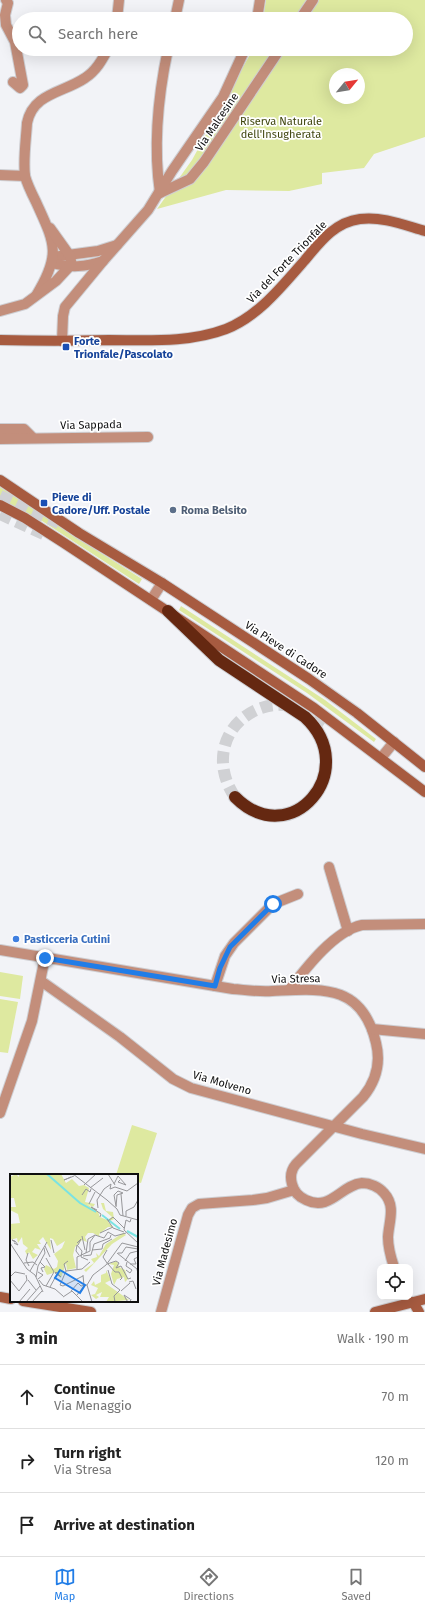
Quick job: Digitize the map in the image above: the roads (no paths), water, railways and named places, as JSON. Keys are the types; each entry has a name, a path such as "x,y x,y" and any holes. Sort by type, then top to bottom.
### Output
{"highway":[{"path":"168,611 220,660 305,717 314,727 323,742 326,758 324,776 314,795 300,809 285,815 266,814 246,807 235,798"}],"street":[{"path":"6,0 8,3 3,23 12,37"},
{"path":"118,12 119,0"},
{"path":"176,12 179,0"},
{"path":"258,12 260,0"},
{"path":"305,12 313,0"},
{"path":"13,82 20,88 23,85 18,56"},
{"path":"38,294 47,277 52,260 51,236 25,176 27,123 32,108 39,101 89,75 99,65 104,56"},
{"path":"160,193 156,168 158,116 167,56"},
{"name":"Via Malcesine","path":"62,341 64,310 103,261 148,210 160,193 172,171 223,97 242,56"},
{"name":"Via Malcesine","path":"160,193 190,179 204,162 275,56"},
{"path":"0,175 25,176"},
{"name":"Via del Forte Trionfale","path":"0,340 62,341 171,339 193,337 221,330 241,322 256,311 289,278 326,237 344,224 360,219 374,219 425,231"},
{"path":"46,222 69,254 72,267"},
{"path":"52,260 69,254 98,251 117,245"},
{"path":"52,260 72,267 80,273 82,278 81,290"},
{"path":"0,311 22,305 56,281 72,267 86,266 103,261"},
{"path":"0,428 24,429 33,438"},
{"name":"Via Sappada","path":"0,439 148,437"},
{"name":"Via Pieve di Cadore","path":"0,480 79,533 162,583 314,683 394,742 425,767"},
{"path":"0,505 25,518 64,542 314,708 425,792"},
{"path":"151,600 162,583"},
{"path":"381,758 394,742"},
{"path":"329,867 348,931"},
{"path":"215,986 226,956 234,943 273,904 298,894"},
{"path":"289,990 324,949 348,931 362,925 425,924"},
{"name":"Via Stresa","path":"0,950 259,992 311,989 337,994 357,1006 372,1029 378,1054 378,1066 375,1077 367,1092 294,1167 291,1177 294,1190"},
{"path":"0,1113 32,1021 45,958"},
{"name":"Via Molveno","path":"41,981 120,1037 182,1084 203,1092 425,1149"},
{"path":"372,1029 425,1034"},
{"path":"294,1190 301,1198 319,1203 329,1200 358,1184 370,1184 379,1188 386,1194 391,1204 388,1240 393,1264"},
{"name":"Via Madesimo","path":"161,1312 188,1213 192,1208 199,1204 243,1202 267,1198 294,1190"},
{"path":"0,1296 10,1299"},
{"path":"413,1299 425,1299"},
{"path":"375,1312 408,1300"},
{"path":"412,1300 419,1312"},
{"path":"29,1302 91,1312"}],"tunnel":[{"path":"0,496 59,523"},
{"path":"0,514 46,535"},
{"path":"286,695 327,723"},
{"path":"235,797 228,785 224,773 224,749 228,737 244,717 260,708 278,705 292,707"}],"place":[{"name":"Forte Trionfale/Pascolato","path":"66,347"},
{"name":"Pieve di Cadore/Uff. Postale","path":"44,503"},
{"name":"Roma Belsito","path":"173,510"},
{"name":"Pasticceria Cutini","path":"16,939"}],"park label":[{"name":"Riserva Naturale dell'Insugherata","path":"281,127"}]}
